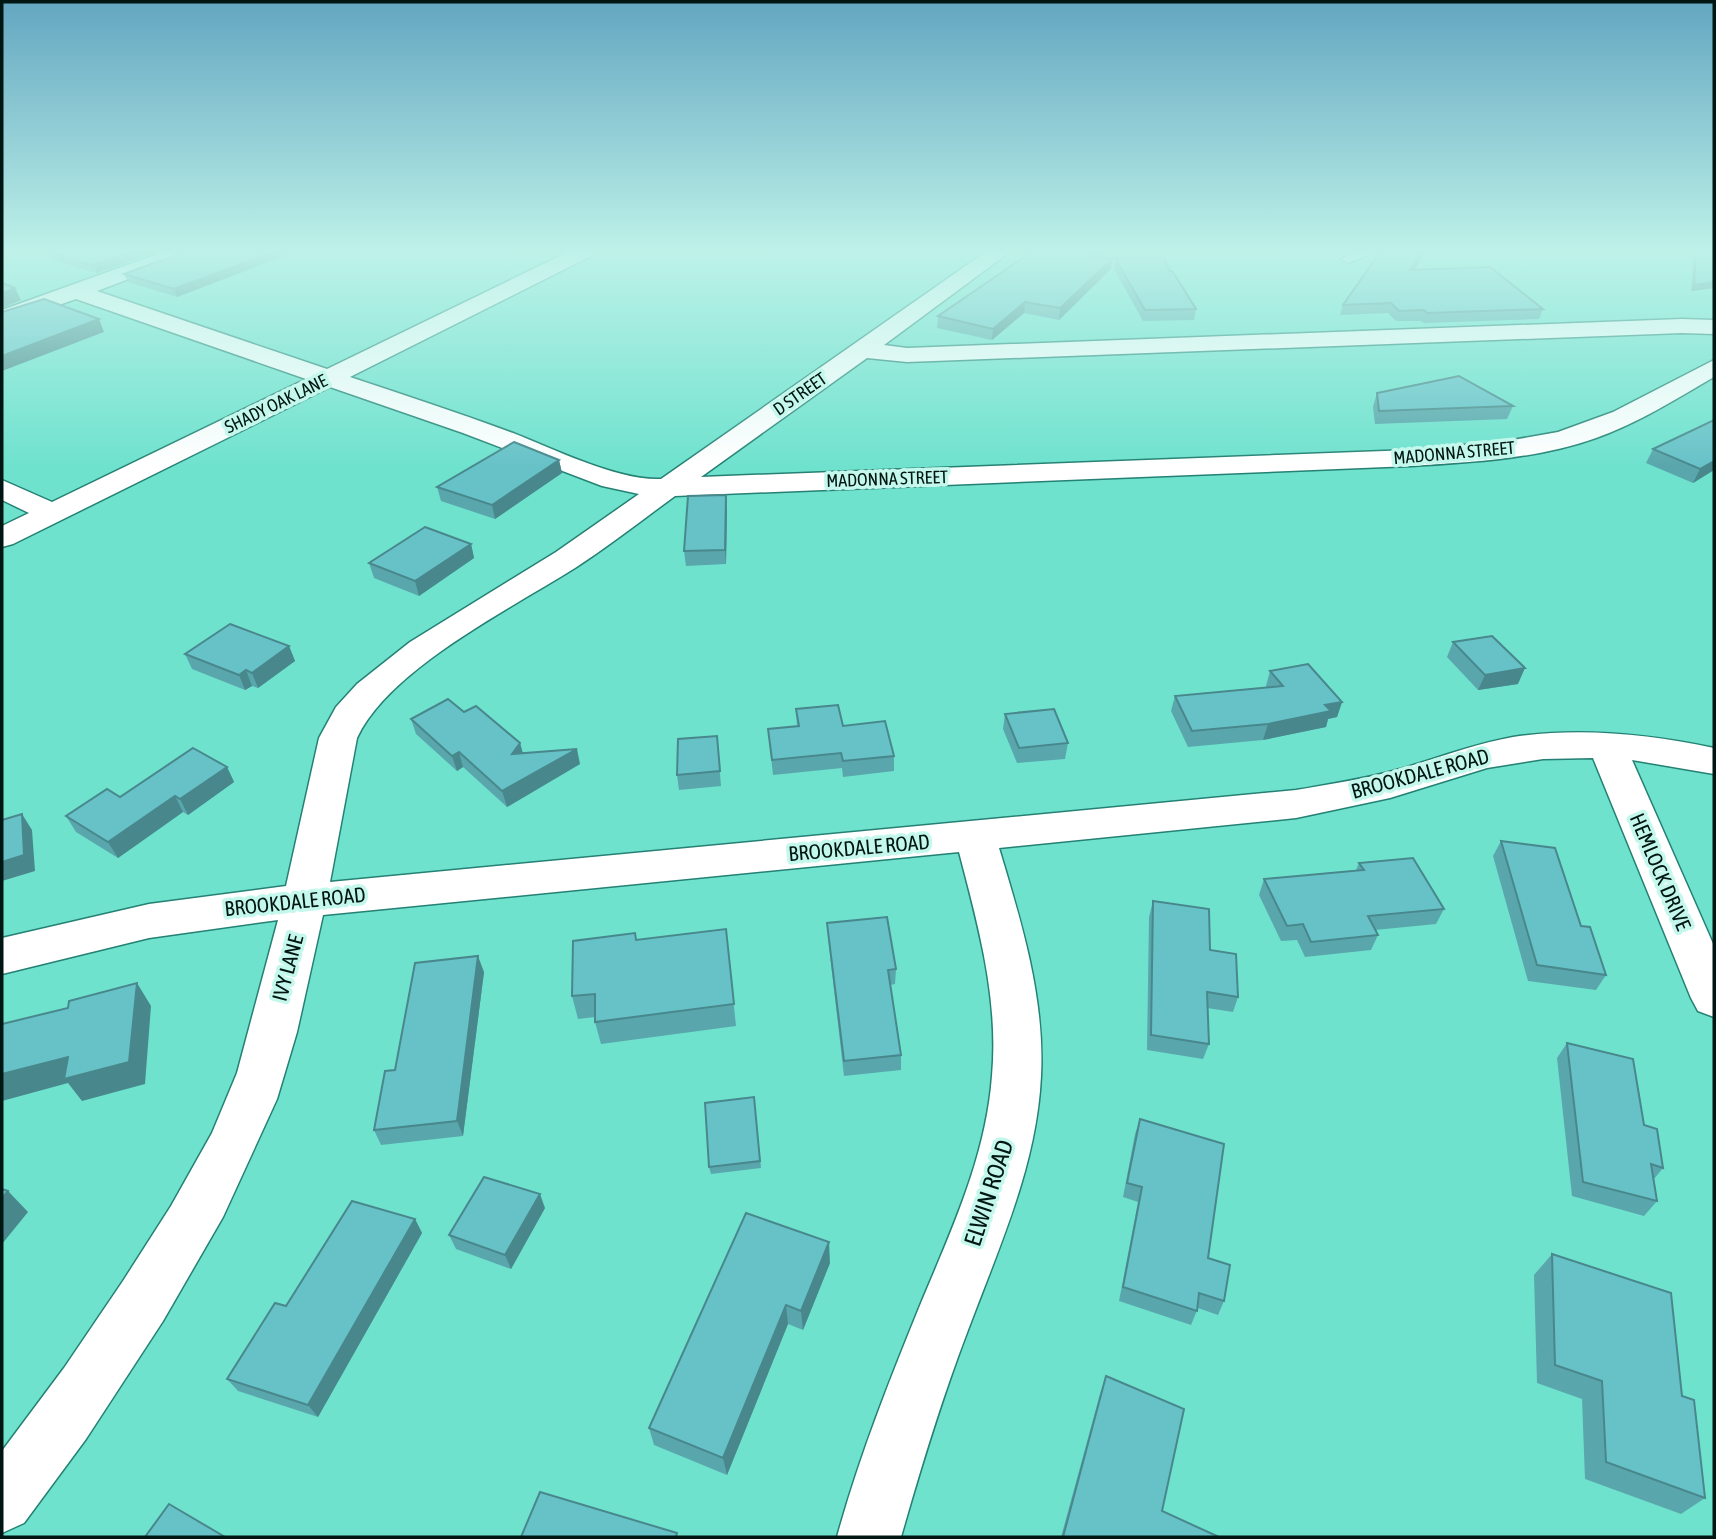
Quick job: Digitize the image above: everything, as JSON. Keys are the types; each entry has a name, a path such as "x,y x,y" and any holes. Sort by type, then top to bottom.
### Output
{"street":[{"name":"MADONNA STREET","path":"168,323 472,427 612,480 631,486 666,488 1411,458 1499,451 1567,438 1619,419 1714,367"},
{"name":"SHADY OAK LANE","path":"2,538 441,323"},
{"name":"D STREET","path":"666,488 902,323"},
{"path":"864,350 907,355 1682,326 1714,327"},
{"name":"IVY LANE","path":"2,1501 57,1432 131,1322 186,1232 229,1154 261,1074 307,900 338,738 349,715 393,670 422,649 566,559 666,488"},
{"path":"2,489 52,513"},
{"name":"BROOKDALE ROAD","path":"2,956 149,921 307,900 1296,804 1390,785 1487,755 1563,746 1607,746 1660,751 1714,761"},
{"name":"HEMLOCK DRIVE","path":"1607,746 1714,998"},
{"name":"ELWIN ROAD","path":"869,1537 910,1405 983,1222 1008,1141 1017,1075 1014,1011 1005,949 975,837"}],"building":[{"path":"2,323 89,323 2,356"},
{"path":"967,323 1000,323 993,329"},
{"path":"1459,376 1513,406 1379,411 1377,393"},
{"path":"1714,420 1714,461 1700,469 1653,449"},
{"path":"514,442 559,460 492,505 437,487"},
{"path":"726,495 725,550 684,551 688,496"},
{"path":"425,527 471,544 415,581 369,563"},
{"path":"230,624 289,646 252,673 246,670 239,675 185,654"},
{"path":"1492,636 1525,668 1485,675 1453,642"},
{"path":"1308,664 1342,702 1325,705 1331,711 1268,724 1192,731 1175,696 1283,686 1270,671"},
{"path":"448,699 464,712 476,706 520,743 512,754 577,749 502,791 459,752 452,756 411,719"},
{"path":"838,705 843,726 885,721 894,756 843,761 841,753 772,760 768,729 799,726 796,709"},
{"path":"1054,709 1068,743 1019,748 1005,714"},
{"path":"717,736 720,771 677,775 678,739"},
{"path":"193,748 227,767 180,799 175,796 108,842 66,816 107,789 120,797"},
{"path":"22,814 24,855 2,862 2,820"},
{"path":"1501,841 1555,848 1581,926 1590,927 1606,975 1537,965"},
{"path":"1413,858 1444,909 1368,916 1378,935 1311,942 1303,924 1287,926 1264,879 1364,870 1359,863"},
{"path":"1153,901 1209,909 1210,950 1236,954 1238,997 1207,992 1209,1044 1151,1035"},
{"path":"887,917 896,969 888,970 901,1055 844,1061 827,923"},
{"path":"726,929 734,1004 595,1022 595,994 572,996 573,941 635,933 636,940"},
{"path":"478,956 457,1121 374,1130 385,1071 395,1070 415,963"},
{"path":"137,983 129,1062 64,1079 68,1057 2,1074 2,1024 68,1008 69,1001"},
{"path":"1567,1043 1633,1059 1644,1125 1657,1129 1663,1168 1651,1164 1657,1201 1583,1182"},
{"path":"754,1097 760,1161 709,1167 705,1103"},
{"path":"1140,1119 1224,1144 1208,1258 1230,1265 1224,1301 1199,1293 1197,1311 1123,1287 1142,1187 1127,1183"},
{"path":"484,1177 540,1194 505,1255 449,1235"},
{"path":"352,1201 415,1219 308,1405 227,1379 275,1303 286,1306"},
{"path":"746,1213 829,1242 801,1311 786,1305 723,1458 649,1428"},
{"path":"1552,1254 1671,1293 1682,1396 1694,1400 1705,1498 1606,1462 1602,1381 1555,1365"},
{"path":"1106,1376 1184,1409 1162,1511 1219,1537 1063,1537"},
{"path":"540,1492 677,1533 676,1537 521,1537"},
{"path":"169,1504 225,1537 145,1537"}]}
